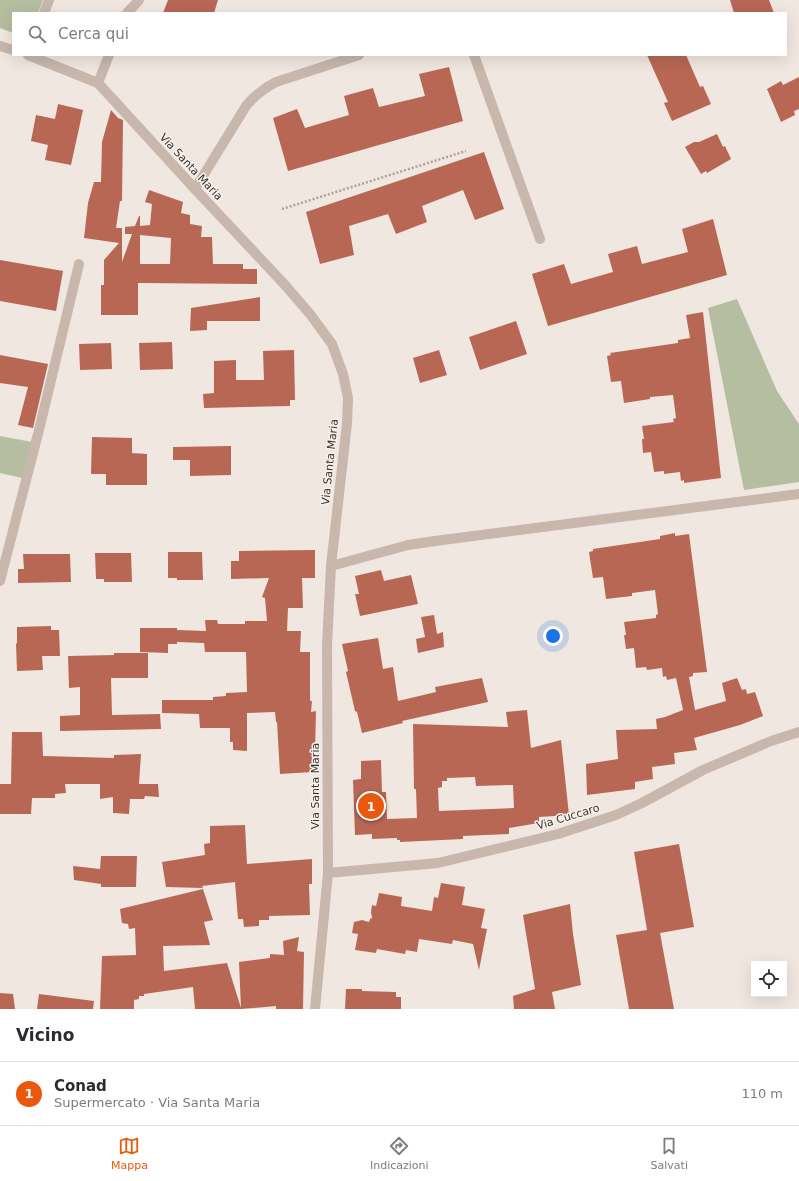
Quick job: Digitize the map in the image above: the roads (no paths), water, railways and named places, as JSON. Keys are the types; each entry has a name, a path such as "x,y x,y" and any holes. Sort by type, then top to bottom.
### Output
{"street":[{"path":"44,12 49,0"},
{"path":"128,12 139,0"},
{"path":"0,46 12,50"},
{"name":"Via Santa Maria","path":"30,56 98,83 195,190 286,284 332,344 343,374 348,398 346,430 331,566 327,645 328,873 315,1009"},
{"path":"98,83 109,56"},
{"path":"195,190 246,106 265,87 276,82 357,56"},
{"path":"474,56 540,239"},
{"path":"0,581 39,430 79,264"},
{"path":"331,566 408,545 799,494"},
{"name":"Via Cuccaro","path":"328,873 438,863 558,834 616,815 642,803 703,770 771,741 799,732"}],"place":[{"name":"Conad","path":"371,806"}]}
